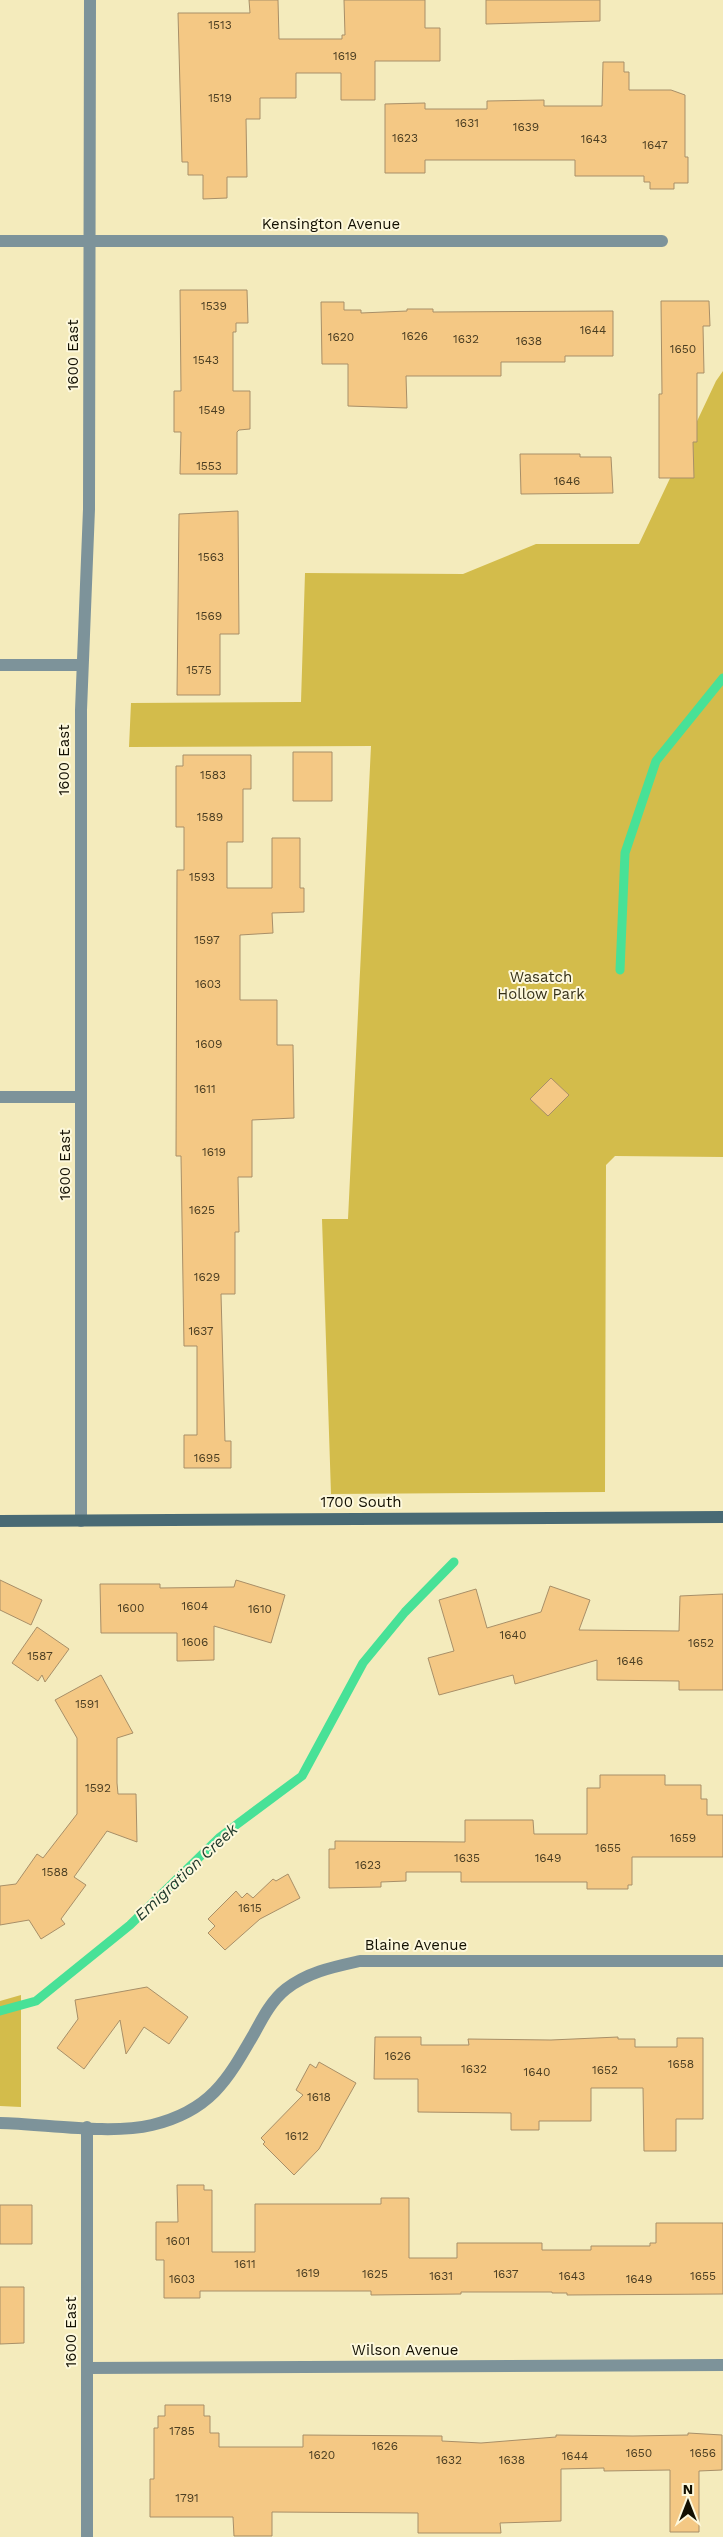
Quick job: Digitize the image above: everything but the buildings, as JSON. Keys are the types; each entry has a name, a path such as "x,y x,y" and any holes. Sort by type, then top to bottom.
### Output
{"street":[{"name":"1600 East","path":"81,1521 81,665 89,510 90,0"},
{"name":"Kensington Avenue","path":"0,241 662,242"},
{"path":"0,665 81,665"},
{"path":"0,1096 81,1097"},
{"name":"1700 South","path":"0,1521 723,1516"},
{"name":"Blaine Avenue","path":"0,2123 126,2129 152,2125 191,2111 218,2091 238,2062 267,2011 286,1990 317,1971 360,1961 723,1961"},
{"name":"1600 East","path":"87,2127 87,2537"},
{"name":"Wilson Avenue","path":"87,2368 723,2365"}],"green space":[{"name":"Wasatch Hollow Park","path":"723,371 723,1157 615,1156 606,1165 605,1492 331,1494 322,1219 348,1219 371,746 129,747 131,703 301,702 305,573 463,574 536,544 639,544 716,381"},
{"path":"21,1995 21,2107 0,2106 0,2001"}],"waterway":[{"name":"Emigration Creek","path":"620,970 625,853 656,761 723,678"},
{"name":"Emigration Creek","path":"0,2011 36,2001 130,1925 220,1837 302,1776 363,1663 405,1612 454,1562"}]}
